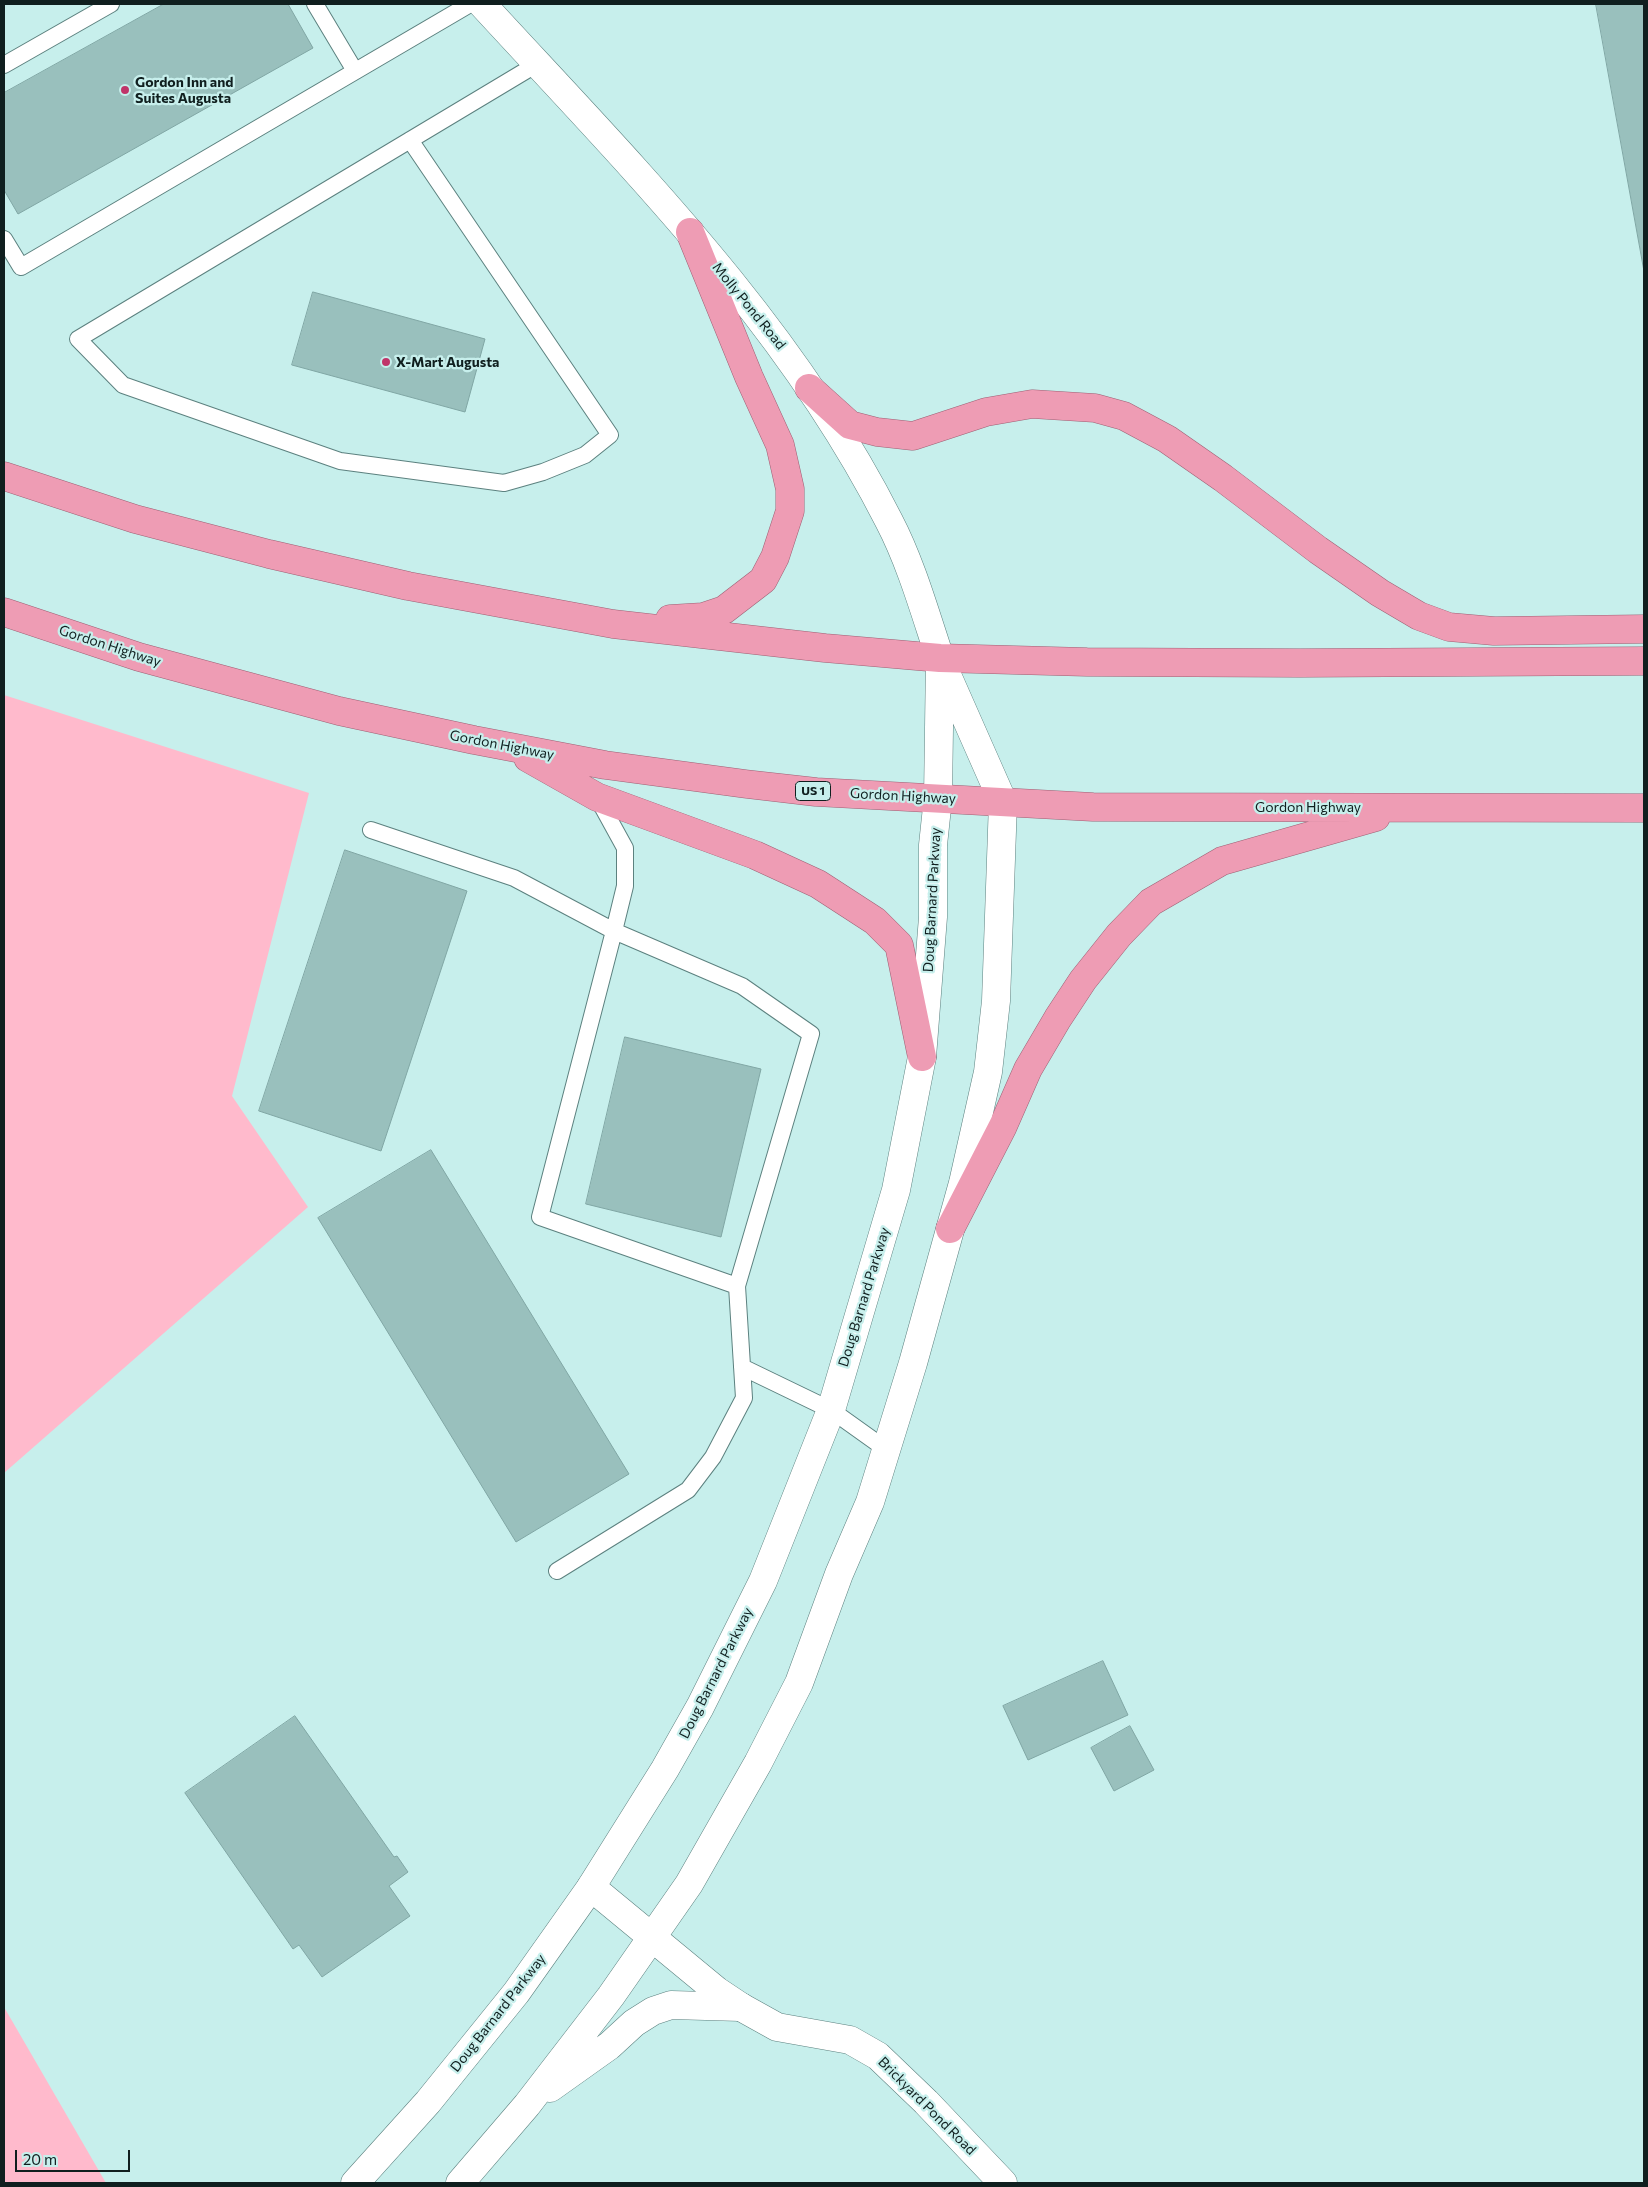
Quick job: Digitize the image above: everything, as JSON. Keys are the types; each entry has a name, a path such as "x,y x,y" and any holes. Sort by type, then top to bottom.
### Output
{"highway":[{"path":"612,624 702,617 724,610 763,580 775,557 790,512 790,489 780,445 749,377 690,232"},
{"path":"809,388 850,425 877,432 913,436 986,412 1032,404 1095,408 1124,416 1167,439 1318,550 1380,593 1419,616 1449,627 1494,631 1644,629"},
{"path":"4,476 135,518 269,554 408,586 612,624 824,648 940,658 1087,662 1644,661"},
{"name":"Gordon Highway","path":"4,612 139,657 329,709 605,765 746,784 816,792 1093,807 1644,808"},
{"path":"509,747 597,797 755,855 818,884 875,920 899,945 922,1057"},
{"path":"950,1229 1003,1126 1028,1069 1058,1018 1083,980 1119,935 1151,902 1222,861 1411,808"}],"main road":[{"name":"Molly Pond Road","path":"482,4 690,232 787,352 857,460 890,523 922,603 940,658"},
{"name":"Doug Barnard Parkway","path":"355,2183 428,2102 516,1994 592,1887 665,1769 705,1698 763,1581 831,1410 896,1190 922,1057 933,917 933,845 938,798 940,658"},
{"path":"460,2183 527,2105 612,1996 689,1884 758,1763 799,1683 839,1574 870,1502 887,1450 965,1174 990,1054 996,1001 1003,802 940,658"},
{"name":"Brickyard Pond Road","path":"592,1887 717,1991 741,2007 777,2027 850,2040 878,2056 926,2102 1003,2183"},
{"path":"527,2105 609,2046 634,2023 653,2011 671,2005 741,2007"}],"lane":[{"path":"4,65 111,4"},
{"path":"315,4 355,71"},
{"path":"4,239 21,267 470,4"},
{"path":"410,140 610,435 585,455 543,472 504,483 340,461 123,385 78,339 299,207 410,140 537,64"},
{"path":"597,797 625,848 625,886 540,1218 737,1286"},
{"path":"371,830 514,878 614,931 742,986 811,1034 737,1286 744,1398 713,1457 688,1490 557,1571"},
{"path":"742,1367 831,1410 887,1450"}],"shaded area":[{"path":"4,695 309,793 232,1096 308,1207 4,1473"},
{"path":"4,2007 106,2183 4,2183"}],"building":[{"path":"164,4 288,4 313,48 18,214 4,190 4,93"},
{"path":"1596,4 1644,4 1644,271"},
{"path":"313,292 485,339 465,412 292,365"},
{"path":"345,850 467,891 381,1151 259,1111"},
{"path":"625,1037 761,1069 721,1237 586,1204"},
{"path":"431,1150 629,1474 516,1542 318,1218"},
{"path":"1103,1661 1128,1715 1028,1760 1003,1706"},
{"path":"295,1716 394,1857 397,1856 408,1872 389,1886 410,1916 322,1977 299,1945 293,1949 185,1793"},
{"path":"1130,1726 1154,1770 1114,1791 1091,1748"}],"place":[{"name":"Gordon Inn and Suites Augusta","path":"125,90"},
{"name":"X-Mart Augusta","path":"386,362"}]}
